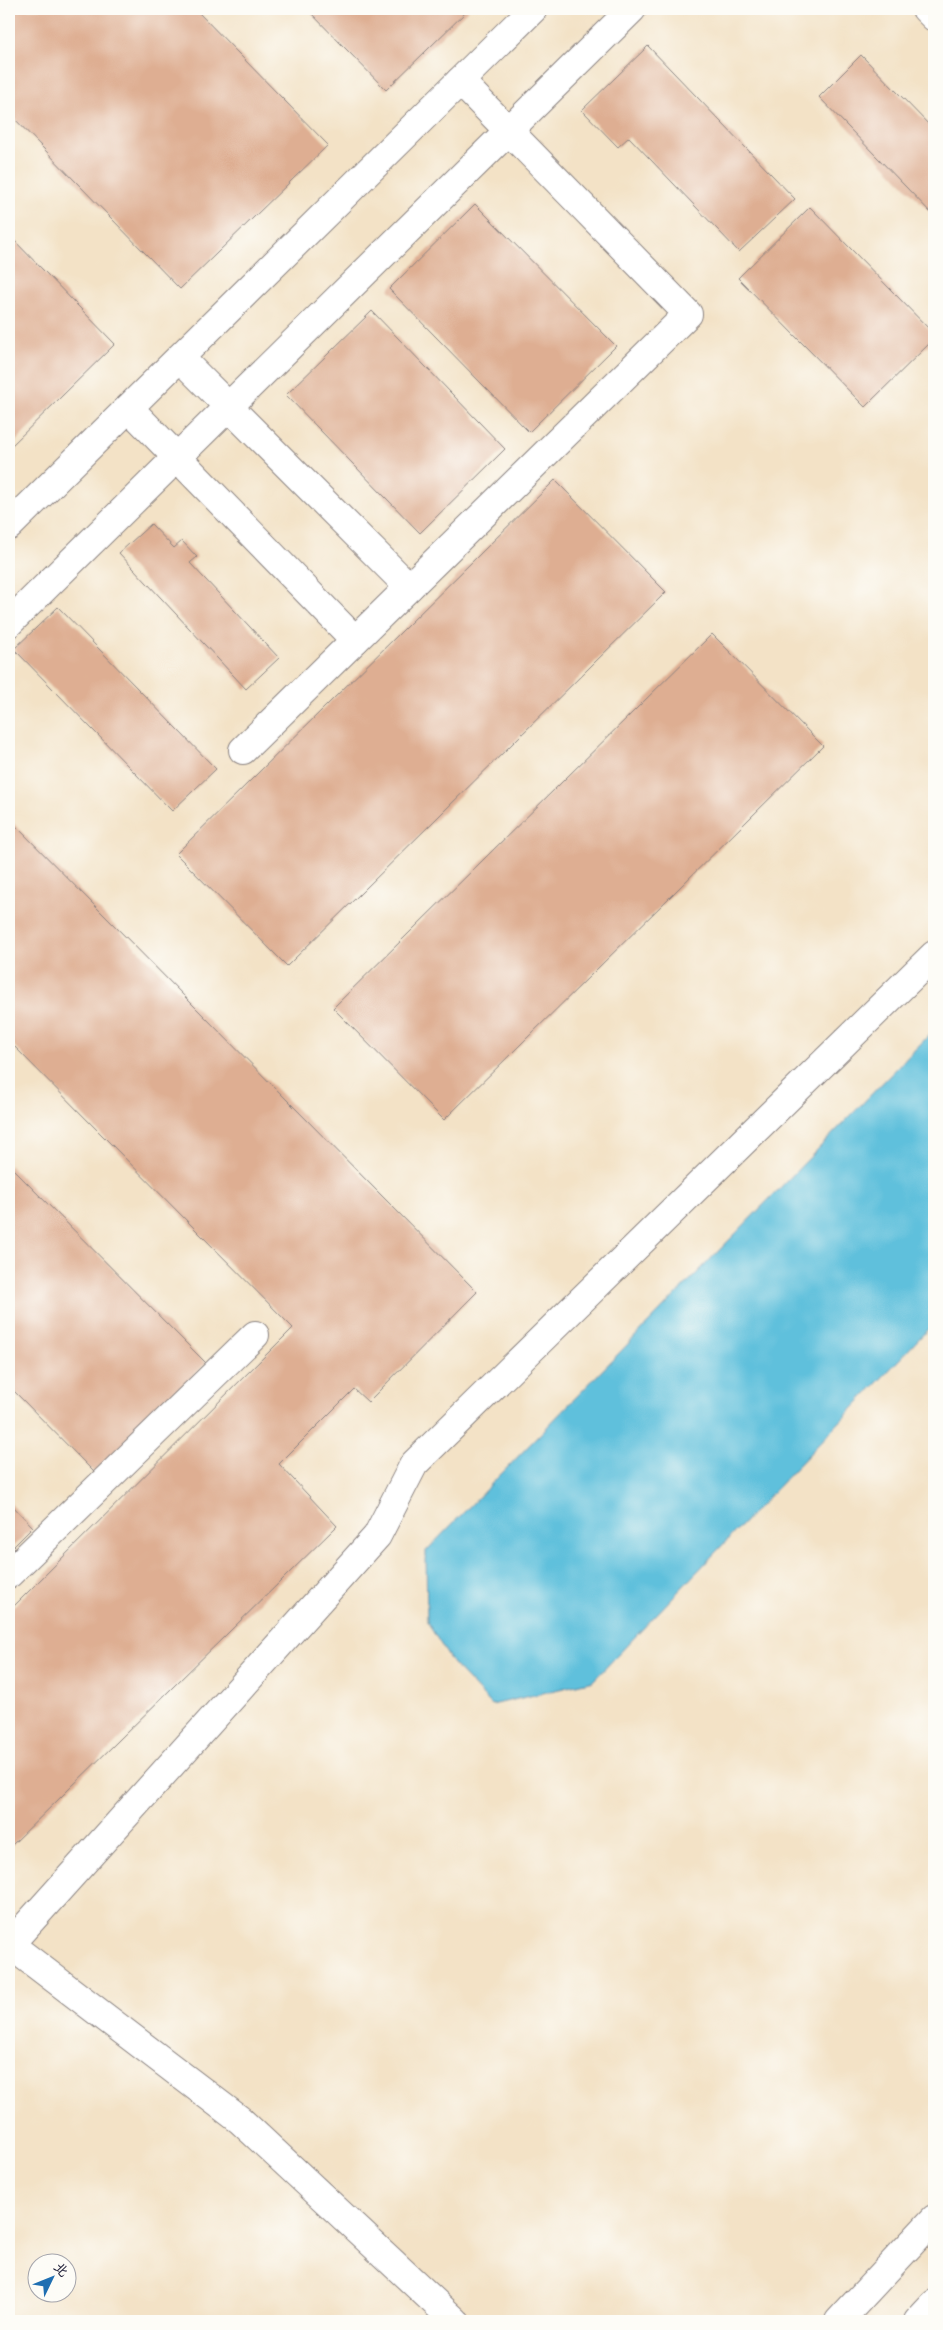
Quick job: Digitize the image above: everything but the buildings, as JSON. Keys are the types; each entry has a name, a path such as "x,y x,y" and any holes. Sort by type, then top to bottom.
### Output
{"main road":[{"path":"9,526 533,9"},
{"path":"9,623 632,9"},
{"path":"926,9 934,17"},
{"path":"243,750 688,314 460,81"},
{"path":"180,358 409,587"},
{"path":"128,408 355,640"},
{"path":"455,2321 240,2120 9,1944 377,1536 414,1464 934,956"},
{"path":"9,1574 254,1335"},
{"path":"839,2321 934,2219"},
{"path":"918,2321 934,2304"}],"water":[{"path":"934,1030 934,1323 593,1681 492,1705 453,1664 427,1622 426,1551"}]}
